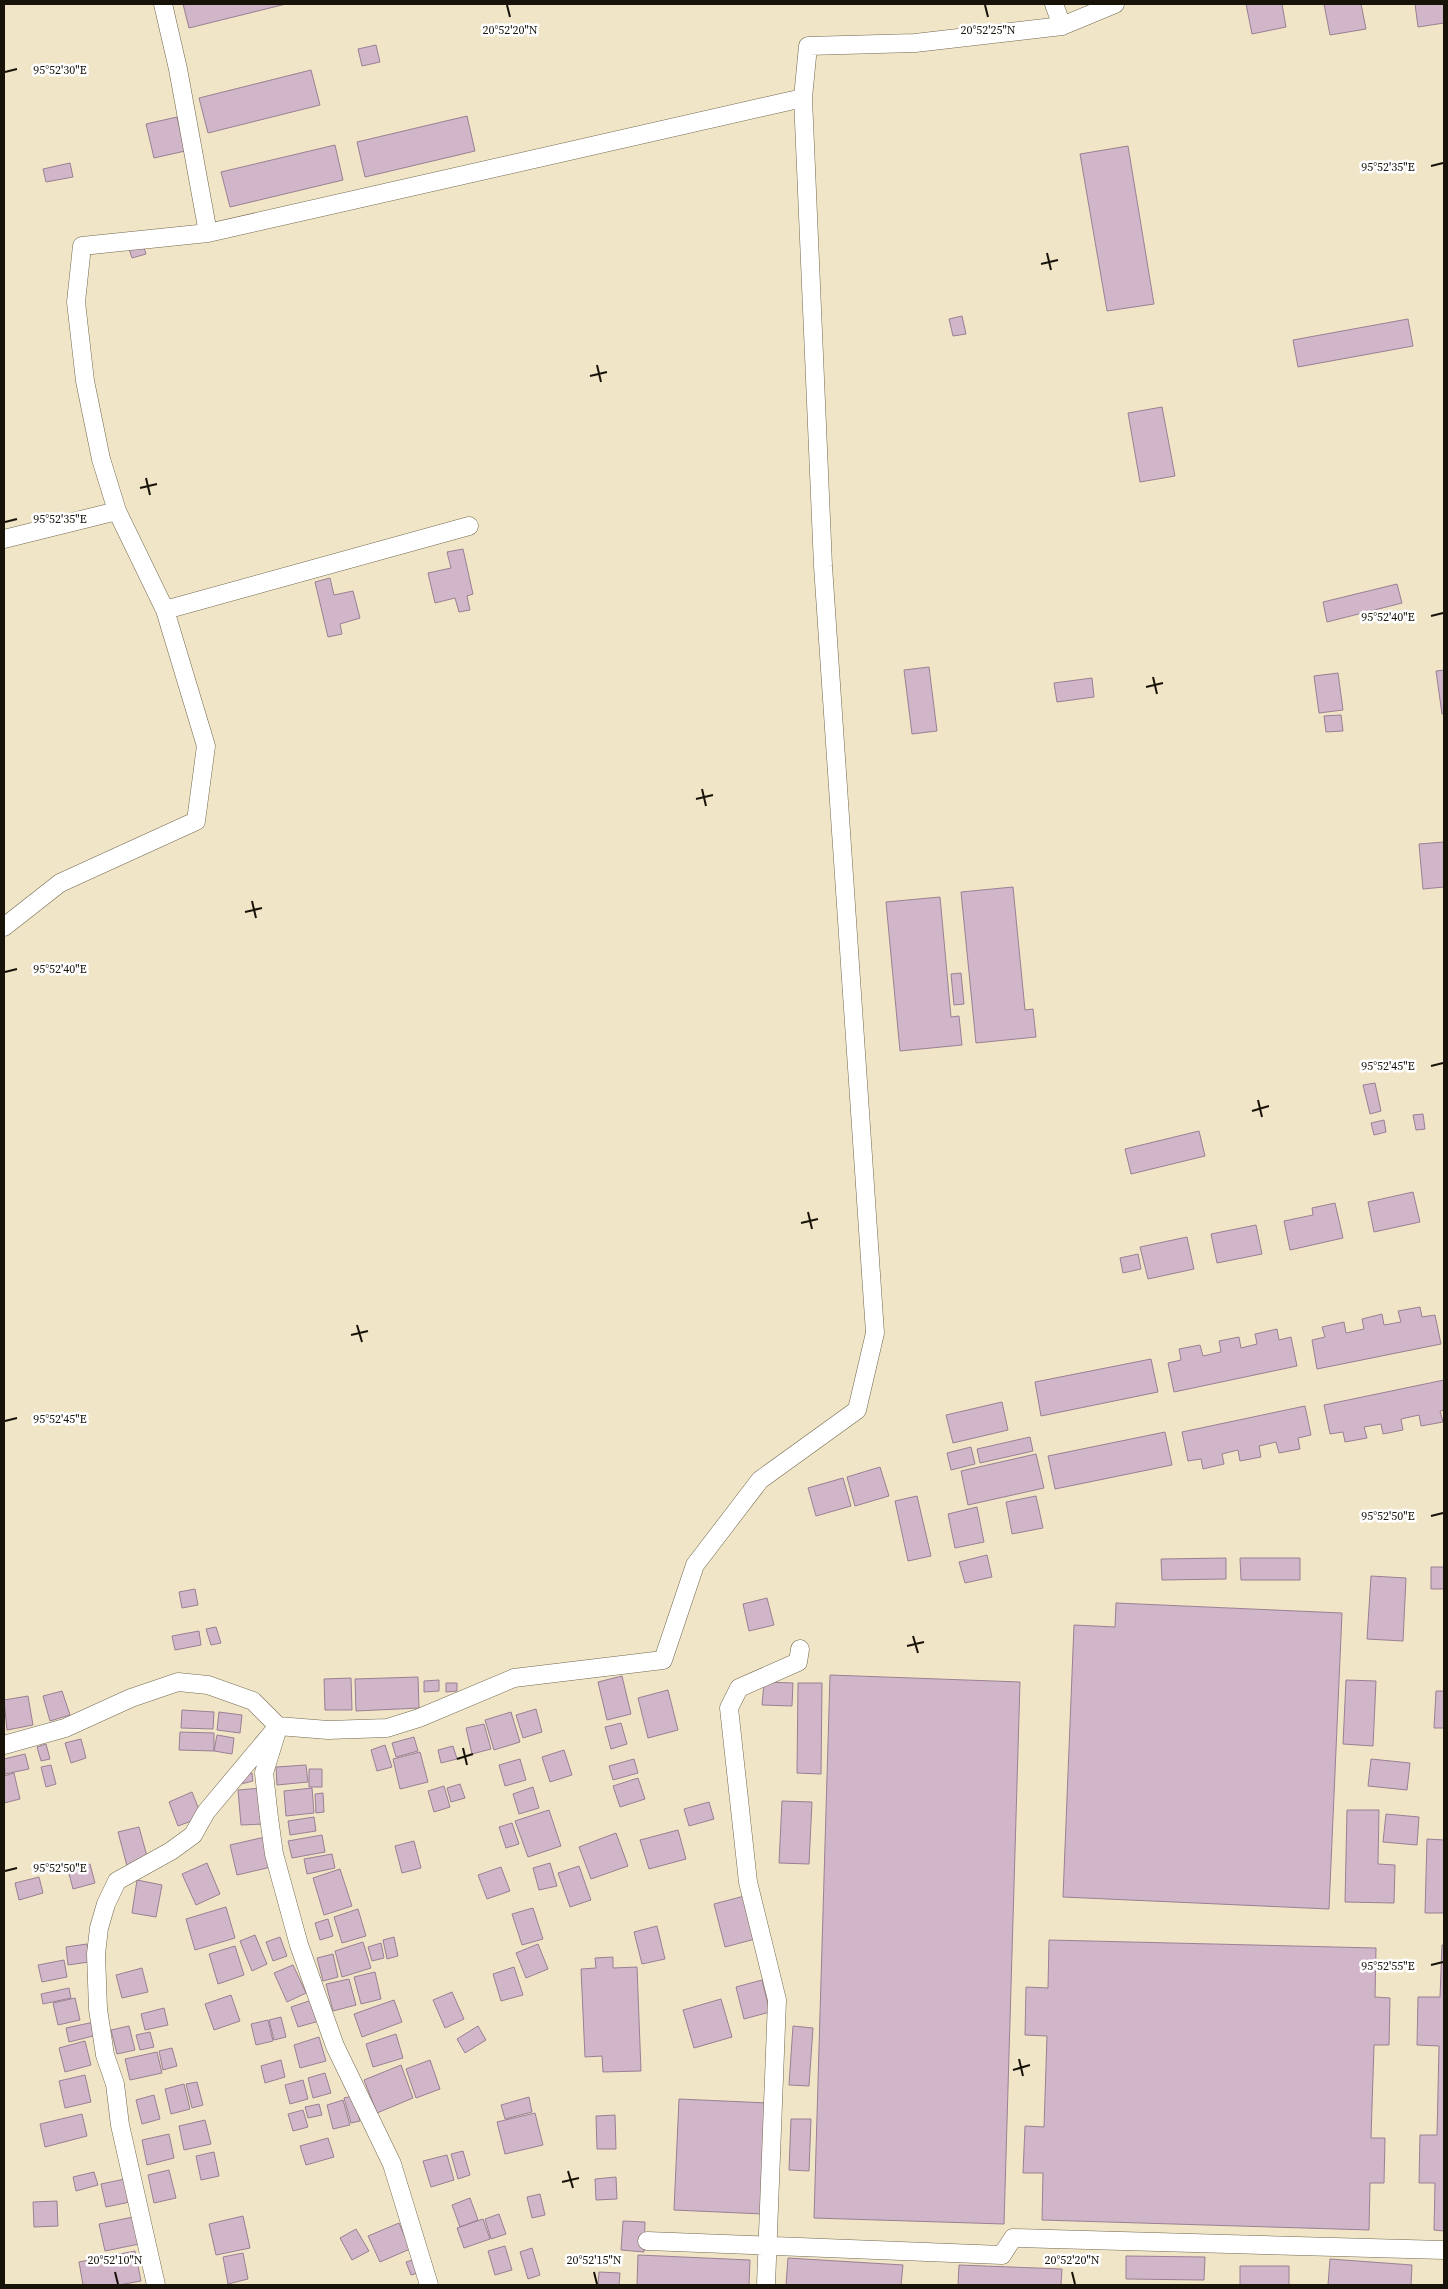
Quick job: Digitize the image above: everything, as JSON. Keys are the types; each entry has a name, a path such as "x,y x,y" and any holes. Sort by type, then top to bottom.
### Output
{"street":[{"path":"164,4 208,233"},
{"path":"1054,4 1062,26"},
{"path":"4,1745 65,1728 131,1698 178,1682 208,1685 253,1701 278,1726 328,1730 387,1728 419,1718 514,1678 663,1660 695,1565 760,1480 857,1410 875,1333 822,566 803,98 808,46 915,42 1062,26 1116,4"},
{"path":"4,926 60,883 196,821 206,746 165,610 117,510 102,459 85,381 76,302 82,246 208,233 803,98"},
{"path":"4,539 117,510"},
{"path":"165,610 469,526"},
{"path":"766,2285 777,2000 748,1882 729,1708 739,1688 798,1662 800,1649"},
{"path":"156,2285 120,2125 115,2084 105,2055 98,2009 96,1954 99,1928 106,1904 117,1881 171,1851 193,1835 206,1812 278,1726"},
{"path":"278,1726 264,1773 274,1854 306,1964 336,2046 392,2164 429,2285"},
{"path":"647,2241 1002,2255 1013,2238 1444,2250"}],"building":[{"path":"183,4 286,4 189,28"},
{"path":"1246,4 1282,4 1286,27 1252,34"},
{"path":"1324,4 1361,4 1366,29 1330,35"},
{"path":"1415,4 1444,4 1444,23 1418,27"},
{"path":"376,45 380,62 362,66 358,49"},
{"path":"311,70 320,105 208,133 199,98"},
{"path":"467,116 475,151 365,177 357,142"},
{"path":"177,117 185,151 154,158 146,124"},
{"path":"335,145 343,180 230,207 221,172"},
{"path":"1128,146 1154,304 1107,311 1080,154"},
{"path":"70,163 73,177 46,182 43,169"},
{"path":"142,242 146,254 132,258 128,246"},
{"path":"962,316 966,334 953,336 949,319"},
{"path":"1408,319 1413,346 1298,367 1293,340"},
{"path":"1162,407 1175,476 1140,482 1128,413"},
{"path":"463,549 473,594 467,596 470,610 459,612 455,598 435,603 428,573 451,568 447,552"},
{"path":"330,578 334,595 353,591 360,618 340,624 342,634 328,637 315,582"},
{"path":"1397,584 1402,603 1327,622 1323,602"},
{"path":"929,667 937,731 912,734 904,670"},
{"path":"1444,670 1444,714 1442,714 1436,671"},
{"path":"1338,673 1343,710 1319,713 1314,676"},
{"path":"1092,678 1094,697 1057,702 1054,683"},
{"path":"1341,715 1343,731 1326,732 1324,716"},
{"path":"1444,842 1444,887 1423,889 1419,844"},
{"path":"1013,887 1025,1010 1033,1009 1036,1037 976,1043 961,892"},
{"path":"940,897 951,1017 959,1016 962,1045 900,1051 886,902"},
{"path":"961,973 964,1004 954,1005 951,974"},
{"path":"1375,1083 1381,1111 1370,1114 1363,1085"},
{"path":"1423,1114 1425,1129 1416,1130 1413,1115"},
{"path":"1384,1120 1386,1132 1374,1135 1371,1123"},
{"path":"1199,1131 1205,1156 1131,1174 1125,1149"},
{"path":"1413,1192 1420,1222 1374,1232 1368,1202"},
{"path":"1335,1203 1343,1238 1290,1250 1284,1221 1313,1215 1312,1208"},
{"path":"1256,1225 1262,1254 1217,1263 1211,1234"},
{"path":"1187,1237 1194,1269 1148,1279 1140,1247"},
{"path":"1138,1254 1141,1269 1123,1273 1120,1258"},
{"path":"1420,1307 1422,1317 1435,1315 1441,1344 1317,1369 1312,1340 1325,1337 1322,1327 1344,1322 1346,1333 1364,1329 1362,1319 1382,1314 1384,1325 1401,1322 1398,1311"},
{"path":"1277,1329 1279,1340 1291,1337 1297,1366 1174,1392 1168,1363 1181,1360 1179,1349 1200,1345 1203,1356 1221,1352 1219,1341 1239,1337 1241,1348 1257,1344 1255,1334"},
{"path":"1151,1359 1158,1392 1041,1416 1035,1382"},
{"path":"1444,1380 1444,1410 1440,1411 1443,1422 1421,1426 1419,1415 1401,1419 1403,1430 1383,1434 1381,1424 1364,1427 1367,1438 1345,1442 1343,1432 1330,1434 1324,1405"},
{"path":"1002,1402 1008,1430 953,1443 946,1415"},
{"path":"1305,1406 1311,1435 1298,1438 1300,1449 1279,1453 1276,1442 1259,1446 1261,1457 1240,1461 1238,1450 1222,1454 1224,1464 1203,1469 1201,1459 1188,1461 1182,1432"},
{"path":"1165,1432 1172,1465 1055,1489 1048,1456"},
{"path":"1030,1437 1033,1451 980,1463 977,1449"},
{"path":"971,1447 975,1464 951,1470 947,1453"},
{"path":"1036,1454 1044,1488 968,1505 961,1471"},
{"path":"880,1467 889,1496 855,1506 847,1477"},
{"path":"843,1478 851,1506 816,1516 808,1488"},
{"path":"917,1496 931,1556 908,1561 895,1501"},
{"path":"1036,1496 1043,1528 1012,1534 1006,1502"},
{"path":"977,1507 984,1542 955,1548 948,1514"},
{"path":"987,1555 992,1577 965,1583 959,1562"},
{"path":"1226,1558 1226,1579 1162,1580 1161,1559"},
{"path":"1240,1558 1300,1558 1300,1580 1241,1580"},
{"path":"1431,1567 1444,1567 1444,1589 1431,1589"},
{"path":"1371,1576 1406,1578 1403,1641 1367,1639"},
{"path":"195,1589 198,1605 182,1608 179,1592"},
{"path":"767,1598 774,1625 749,1631 743,1604"},
{"path":"1116,1603 1342,1613 1329,1909 1063,1897 1074,1625 1115,1627"},
{"path":"216,1627 221,1643 211,1645 206,1629"},
{"path":"199,1631 201,1645 175,1650 172,1636"},
{"path":"830,1675 1020,1682 1004,2224 814,2218"},
{"path":"622,1676 631,1714 607,1720 598,1682"},
{"path":"418,1677 419,1708 356,1711 355,1679"},
{"path":"351,1678 352,1710 325,1710 324,1679"},
{"path":"439,1680 439,1691 424,1692 424,1681"},
{"path":"1346,1680 1376,1681 1373,1746 1343,1744"},
{"path":"764,1682 793,1683 792,1706 762,1705"},
{"path":"446,1683 457,1683 457,1691 446,1692"},
{"path":"798,1683 822,1683 821,1774 797,1773"},
{"path":"668,1690 678,1730 648,1738 638,1698"},
{"path":"62,1691 70,1715 50,1721 43,1696"},
{"path":"1436,1691 1444,1691 1444,1728 1434,1728"},
{"path":"28,1696 33,1725 7,1730 4,1700"},
{"path":"536,1709 542,1732 523,1738 516,1715"},
{"path":"182,1710 214,1712 213,1729 181,1728"},
{"path":"219,1712 242,1715 240,1733 217,1730"},
{"path":"511,1712 520,1742 494,1750 485,1720"},
{"path":"621,1723 627,1744 611,1749 605,1727"},
{"path":"484,1724 491,1749 472,1754 466,1728"},
{"path":"180,1732 214,1733 214,1751 179,1750"},
{"path":"217,1735 234,1738 232,1754 214,1751"},
{"path":"414,1737 418,1751 396,1757 392,1743"},
{"path":"81,1739 86,1758 71,1763 65,1743"},
{"path":"46,1744 50,1759 41,1761 37,1747"},
{"path":"385,1745 392,1767 377,1771 371,1750"},
{"path":"453,1746 457,1759 441,1763 438,1750"},
{"path":"564,1750 572,1775 550,1782 542,1757"},
{"path":"420,1752 428,1782 400,1789 393,1759"},
{"path":"25,1754 29,1769 5,1774 4,1759"},
{"path":"520,1759 526,1780 505,1786 499,1765"},
{"path":"634,1759 638,1773 613,1780 609,1766"},
{"path":"1371,1759 1410,1763 1407,1790 1368,1786"},
{"path":"51,1765 56,1784 46,1787 41,1767"},
{"path":"306,1765 308,1782 277,1785 276,1767"},
{"path":"309,1769 322,1769 322,1787 309,1787"},
{"path":"14,1773 20,1799 4,1803 4,1776"},
{"path":"252,1773 253,1781 241,1784 239,1776"},
{"path":"638,1778 645,1799 620,1807 613,1786"},
{"path":"460,1784 465,1798 451,1802 447,1788"},
{"path":"444,1786 450,1807 434,1812 428,1791"},
{"path":"533,1787 539,1808 519,1814 513,1794"},
{"path":"262,1788 264,1824 241,1825 238,1790"},
{"path":"312,1788 314,1813 286,1816 284,1791"},
{"path":"192,1792 202,1817 178,1826 169,1802"},
{"path":"323,1793 324,1812 316,1813 315,1794"},
{"path":"782,1801 812,1802 809,1864 779,1863"},
{"path":"709,1802 714,1819 689,1826 684,1809"},
{"path":"549,1810 561,1846 528,1857 515,1821"},
{"path":"1347,1810 1379,1810 1378,1864 1395,1865 1394,1903 1345,1902"},
{"path":"1386,1814 1419,1817 1417,1845 1383,1842"},
{"path":"314,1817 316,1831 290,1835 288,1821"},
{"path":"512,1823 519,1844 506,1848 499,1827"},
{"path":"139,1827 148,1860 127,1866 118,1832"},
{"path":"678,1830 686,1859 649,1869 640,1840"},
{"path":"616,1833 628,1866 591,1879 579,1847"},
{"path":"322,1835 325,1852 292,1858 288,1841"},
{"path":"265,1837 271,1867 237,1875 230,1845"},
{"path":"1427,1839 1444,1840 1444,1913 1425,1913"},
{"path":"414,1841 421,1868 402,1873 395,1846"},
{"path":"332,1854 335,1868 307,1874 304,1859"},
{"path":"207,1863 220,1894 196,1905 182,1874"},
{"path":"550,1863 557,1886 539,1890 533,1868"},
{"path":"90,1864 95,1883 73,1889 68,1870"},
{"path":"579,1866 591,1900 570,1907 558,1873"},
{"path":"501,1867 510,1891 487,1899 478,1875"},
{"path":"340,1869 352,1906 324,1915 313,1878"},
{"path":"39,1877 43,1893 19,1900 15,1883"},
{"path":"137,1880 162,1885 156,1917 132,1913"},
{"path":"748,1895 759,1938 725,1947 714,1904"},
{"path":"226,1907 235,1938 195,1950 186,1919"},
{"path":"533,1908 543,1939 522,1945 512,1914"},
{"path":"358,1909 366,1936 342,1943 334,1917"},
{"path":"328,1919 333,1936 320,1940 315,1923"},
{"path":"657,1926 665,1959 642,1964 634,1932"},
{"path":"255,1935 267,1964 252,1971 240,1941"},
{"path":"280,1937 287,1956 273,1961 266,1942"},
{"path":"394,1937 398,1956 387,1959 383,1940"},
{"path":"1049,1940 1376,1948 1375,1997 1390,1998 1389,2045 1374,2045 1371,2138 1385,2138 1384,2183 1370,2183 1369,2230 1042,2220 1043,2173 1023,2173 1025,2126 1044,2127 1047,2036 1025,2035 1026,1987 1048,1988"},
{"path":"363,1942 371,1968 342,1977 335,1951"},
{"path":"381,1943 384,1958 372,1961 368,1947"},
{"path":"87,1944 89,1962 68,1965 66,1947"},
{"path":"538,1944 548,1969 526,1978 516,1953"},
{"path":"1442,1945 1444,1945 1444,2231 1434,2230 1435,2183 1419,2183 1420,2135 1437,2135 1439,2046 1417,2045 1418,1997 1440,1997"},
{"path":"235,1946 244,1975 218,1984 209,1954"},
{"path":"333,1954 338,1977 323,1981 317,1958"},
{"path":"613,1957 613,1968 637,1967 641,2071 603,2072 602,2056 585,2057 581,1969 596,1968 595,1958"},
{"path":"64,1960 67,1977 42,1982 38,1965"},
{"path":"293,1965 306,1993 287,2002 274,1973"},
{"path":"514,1967 523,1995 501,2001 493,1974"},
{"path":"142,1968 148,1992 122,1998 116,1975"},
{"path":"375,1972 381,1999 361,2004 354,1977"},
{"path":"349,1979 356,2005 333,2011 326,1984"},
{"path":"762,1980 770,2012 744,2019 736,1987"},
{"path":"69,1988 71,1998 43,2004 41,1994"},
{"path":"452,1992 464,2019 445,2028 433,2000"},
{"path":"231,1995 240,2021 214,2030 205,2004"},
{"path":"75,1998 80,2020 58,2025 53,2003"},
{"path":"721,1999 732,2037 694,2048 683,2010"},
{"path":"312,2000 319,2021 298,2027 291,2007"},
{"path":"394,2000 402,2022 362,2037 354,2014"},
{"path":"164,2008 168,2025 145,2030 141,2014"},
{"path":"281,2017 286,2037 274,2040 269,2020"},
{"path":"268,2020 273,2041 256,2045 251,2024"},
{"path":"94,2022 97,2035 69,2042 66,2028"},
{"path":"129,2026 135,2050 117,2054 111,2030"},
{"path":"478,2026 486,2040 465,2053 457,2039"},
{"path":"793,2026 813,2028 809,2086 789,2085"},
{"path":"150,2032 154,2047 140,2050 136,2035"},
{"path":"396,2034 403,2058 373,2067 366,2044"},
{"path":"319,2037 326,2061 300,2068 294,2045"},
{"path":"85,2041 91,2065 65,2072 59,2048"},
{"path":"172,2048 177,2066 163,2070 159,2051"},
{"path":"157,2052 162,2073 130,2080 125,2059"},
{"path":"281,2060 285,2077 265,2083 261,2066"},
{"path":"430,2060 440,2089 416,2098 406,2069"},
{"path":"401,2065 413,2098 377,2113 364,2080"},
{"path":"325,2073 331,2093 313,2098 308,2078"},
{"path":"85,2075 91,2102 65,2108 59,2081"},
{"path":"303,2080 308,2099 290,2104 285,2085"},
{"path":"197,2082 203,2105 192,2108 186,2084"},
{"path":"184,2084 190,2109 171,2114 165,2089"},
{"path":"154,2095 160,2119 142,2124 136,2100"},
{"path":"353,2096 360,2121 351,2123 344,2098"},
{"path":"529,2097 532,2112 505,2119 501,2105"},
{"path":"679,2099 768,2103 763,2214 674,2210"},
{"path":"343,2100 350,2125 333,2129 327,2105"},
{"path":"319,2104 322,2115 308,2118 305,2107"},
{"path":"303,2110 308,2127 293,2131 288,2114"},
{"path":"535,2113 543,2145 505,2154 497,2122"},
{"path":"82,2114 87,2136 45,2147 40,2124"},
{"path":"615,2115 616,2149 597,2149 596,2116"},
{"path":"791,2119 811,2119 809,2171 789,2170"},
{"path":"205,2120 211,2144 184,2150 179,2126"},
{"path":"169,2134 174,2158 147,2165 142,2140"},
{"path":"328,2138 334,2157 306,2165 300,2146"},
{"path":"463,2151 470,2175 458,2179 451,2154"},
{"path":"214,2152 219,2176 201,2180 196,2156"},
{"path":"447,2155 454,2180 431,2187 423,2161"},
{"path":"169,2170 176,2198 154,2203 148,2175"},
{"path":"94,2172 98,2185 76,2191 73,2177"},
{"path":"616,2177 617,2199 596,2200 595,2179"},
{"path":"125,2179 130,2202 106,2207 101,2184"},
{"path":"540,2194 545,2215 532,2218 527,2197"},
{"path":"470,2198 478,2220 460,2227 452,2205"},
{"path":"57,2201 58,2226 34,2227 33,2202"},
{"path":"499,2214 506,2234 491,2239 485,2219"},
{"path":"243,2216 250,2248 216,2255 209,2224"},
{"path":"133,2217 139,2244 105,2251 99,2224"},
{"path":"483,2219 490,2239 464,2248 457,2228"},
{"path":"623,2221 645,2222 644,2252 621,2250"},
{"path":"399,2223 410,2249 380,2262 368,2236"},
{"path":"356,2229 369,2251 352,2260 340,2238"},
{"path":"505,2246 512,2270 495,2275 488,2251"},
{"path":"532,2248 540,2275 528,2279 520,2252"},
{"path":"135,2251 141,2281 119,2285 83,2285 79,2262"},
{"path":"243,2253 248,2279 228,2284 223,2257"},
{"path":"638,2255 750,2260 749,2285 637,2285"},
{"path":"1126,2256 1205,2257 1204,2280 1126,2279"},
{"path":"419,2258 424,2271 411,2275 406,2262"},
{"path":"788,2258 903,2265 901,2285 786,2285"},
{"path":"1330,2259 1412,2265 1411,2285 1328,2285"},
{"path":"959,2265 1062,2269 1061,2285 958,2285"},
{"path":"1240,2266 1289,2266 1289,2285 1240,2285"},
{"path":"599,2272 620,2273 619,2285 598,2285"}]}
